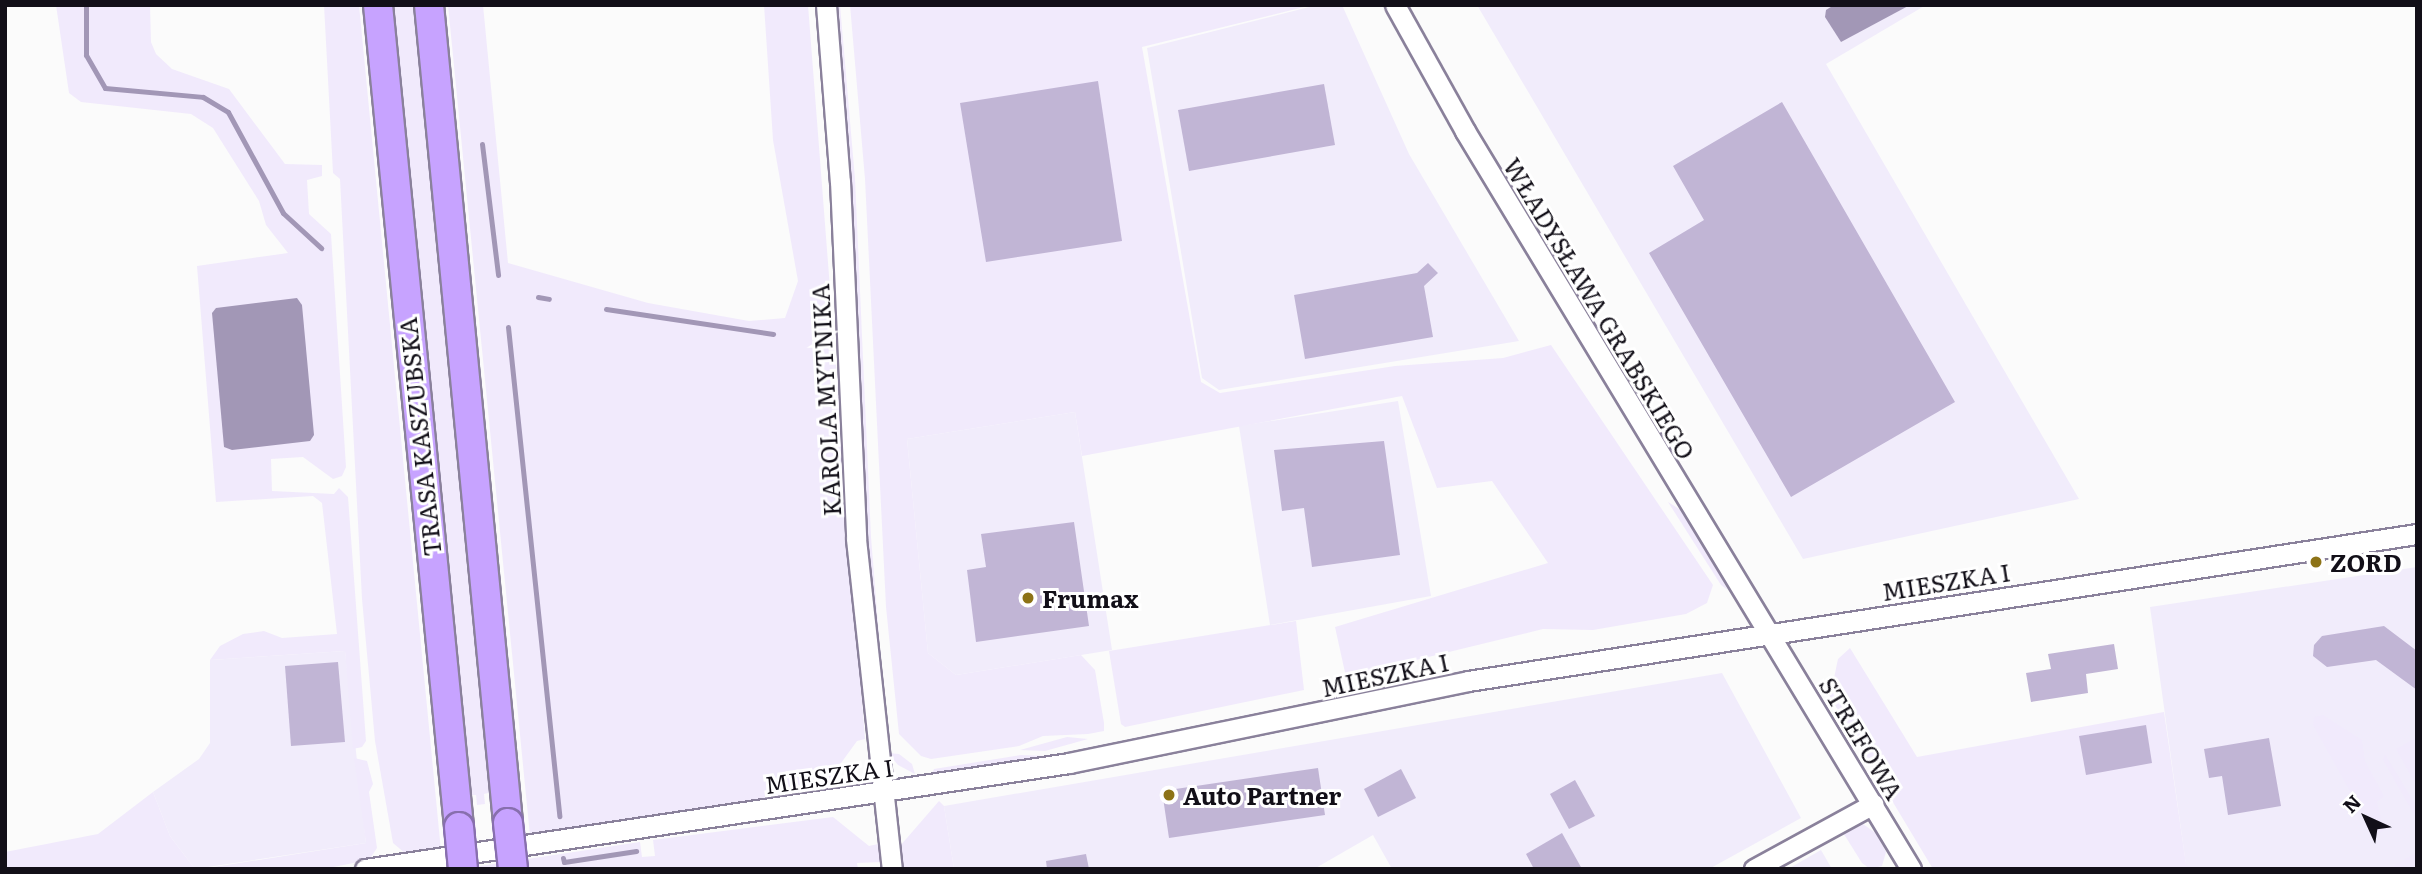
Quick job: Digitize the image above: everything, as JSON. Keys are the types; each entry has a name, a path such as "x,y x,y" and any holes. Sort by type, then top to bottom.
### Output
{"highway":[{"name":"TRASA KASZUBSKA","path":"378,5 463,869"},
{"name":"TRASA KASZUBSKA","path":"429,5 513,869"}],"street":[{"name":"KAROLA MYTNIKA","path":"825,5 841,181 856,538 881,792 892,869"},
{"name":"WŁADYSŁAWA GRABSKIEGO","path":"1395,5 1465,131 1768,633"},
{"name":"MIESZKA I","path":"365,869 881,792 1195,741 1468,681 2417,534"},
{"name":"STREFOWA","path":"1768,633 1911,869"},
{"path":"1754,869 1873,804"}],"shaded area":[{"path":"56,5 150,5 151,42 156,54 172,69 229,89 285,164 322,165 322,176 307,180 309,214 331,234 346,467 342,476 333,479 303,457 271,459 272,491 334,494 339,488 348,497 366,741 362,747 353,749 345,651 210,660 220,646 243,634 264,631 282,638 337,634 322,503 313,496 216,502 197,266 288,253 266,225 259,201 213,128 191,114 81,102 69,93"},
{"path":"324,5 359,5 441,851 406,854 393,843 375,741 362,599 340,179 333,173"},
{"path":"388,5 419,5 496,791 484,794 485,804 477,805 476,795 465,795"},
{"path":"448,5 483,5 508,263 648,303 749,321 785,318 798,281 773,140 764,5 808,5 865,739 857,741 828,781 829,789 530,836"},
{"path":"835,5 840,5 855,179 871,537 887,735 866,539"},
{"path":"850,5 1312,5 1142,47 1201,382 1220,393 1395,366 1503,358 1551,345 1713,585 1707,603 1686,614 1593,630 1543,629 1346,677 1335,627 1548,563 1492,481 1437,488 1402,396 1082,456 1075,412 907,439 928,653 956,675 1081,655 1095,670 1104,723 1104,731 1088,734 1043,736 1019,746 931,759 921,756 899,734 886,607 865,179"},
{"path":"1317,5 1342,5 1409,154 1519,341 1219,390 1202,378 1147,48"},
{"path":"1477,5 1926,5 1826,64 2079,499 1803,559"},
{"path":"1834,5 1910,5 1841,42 1825,17 1826,10"},
{"path":"297,298 302,305 314,435 310,441 232,450 224,447 212,313 216,308"},
{"path":"1398,401 1431,596 1270,625 1239,426"},
{"path":"1075,412 1112,650 956,675 928,653 907,439"},
{"path":"1668,502 1684,512 1728,590 1721,585"},
{"path":"2417,567 2417,869 2195,869 2186,865 2150,607"},
{"path":"1296,621 1304,690 1125,727 1121,724 1109,651"},
{"path":"1850,648 1917,757 2164,712 2186,864 2195,869 1933,869 1822,684 1834,678 1838,659"},
{"path":"345,651 366,843 195,869 170,836 153,792 199,759 210,743 210,660"},
{"path":"1722,673 1801,818 1709,869 1392,869 1373,835 1314,869 954,869 944,806"},
{"path":"2323,715 2362,740 2365,761 2384,796 2377,802 2384,830 2375,836 2313,725 2314,717"},
{"path":"1067,737 1088,739 1045,751 1020,750"},
{"path":"2417,737 2417,787 2396,749"},
{"path":"888,753 899,754 912,764 915,774 898,765"},
{"path":"2385,754 2417,807 2417,820 2383,760"},
{"path":"1021,755 1046,756 932,774 934,769"},
{"path":"354,758 367,761 373,784 369,792 377,848 369,860 323,869 201,869 366,843"},
{"path":"153,792 170,836 195,869 5,869 5,852 98,834"},
{"path":"939,801 944,806 954,869 903,869 900,846"},
{"path":"833,817 869,846 878,844 881,862 857,863 858,869 461,869 640,842 642,857 655,856 653,840"},
{"path":"1863,824 1877,834 1886,852 1882,866 1870,869 1862,863 1842,831 1850,825"},
{"path":"1821,850 1832,869 1788,869"},
{"path":"2417,852 2417,869 2393,869 2392,867"}],"building":[{"path":"1098,81 1122,241 986,262 960,103"},
{"path":"1324,84 1335,145 1189,171 1178,110"},
{"path":"1782,102 1955,402 1791,497 1649,253 1704,220 1673,166"},
{"path":"1428,263 1438,273 1424,286 1433,337 1305,359 1294,295 1417,273"},
{"path":"1384,441 1400,555 1312,567 1304,508 1282,511 1274,450"},
{"name":"Frumax","path":"1074,522 1089,626 976,642 967,570 986,567 981,534"},
{"path":"2384,626 2417,651 2417,690 2376,660 2327,667 2313,656 2314,645 2322,636"},
{"path":"2114,644 2118,669 2086,674 2088,693 2031,702 2026,673 2051,669 2048,654"},
{"path":"338,662 345,742 291,746 285,666"},
{"path":"2146,725 2152,763 2086,775 2079,736"},
{"path":"2269,738 2281,806 2228,815 2222,776 2209,778 2204,749"},
{"path":"1318,768 1325,815 1169,838 1162,791"},
{"path":"1401,769 1416,798 1378,817 1364,789"},
{"path":"1575,780 1595,816 1569,829 1550,794"},
{"path":"1562,833 1582,869 1534,869 1526,854"},
{"path":"1086,854 1089,869 1047,869 1046,861"}],"waterway":[{"path":"86,5 86,55 105,88 203,97 228,112 283,213 321,248"},
{"path":"482,144 498,275"},
{"path":"538,297 549,299"},
{"path":"606,309 773,334"},
{"path":"508,327 559,816"},
{"path":"563,858 564,862 636,851"}],"place":[{"name":"ZORD","path":"2316,562"},
{"name":"Frumax","path":"1028,598"},
{"name":"Auto Partner","path":"1169,795"}]}
